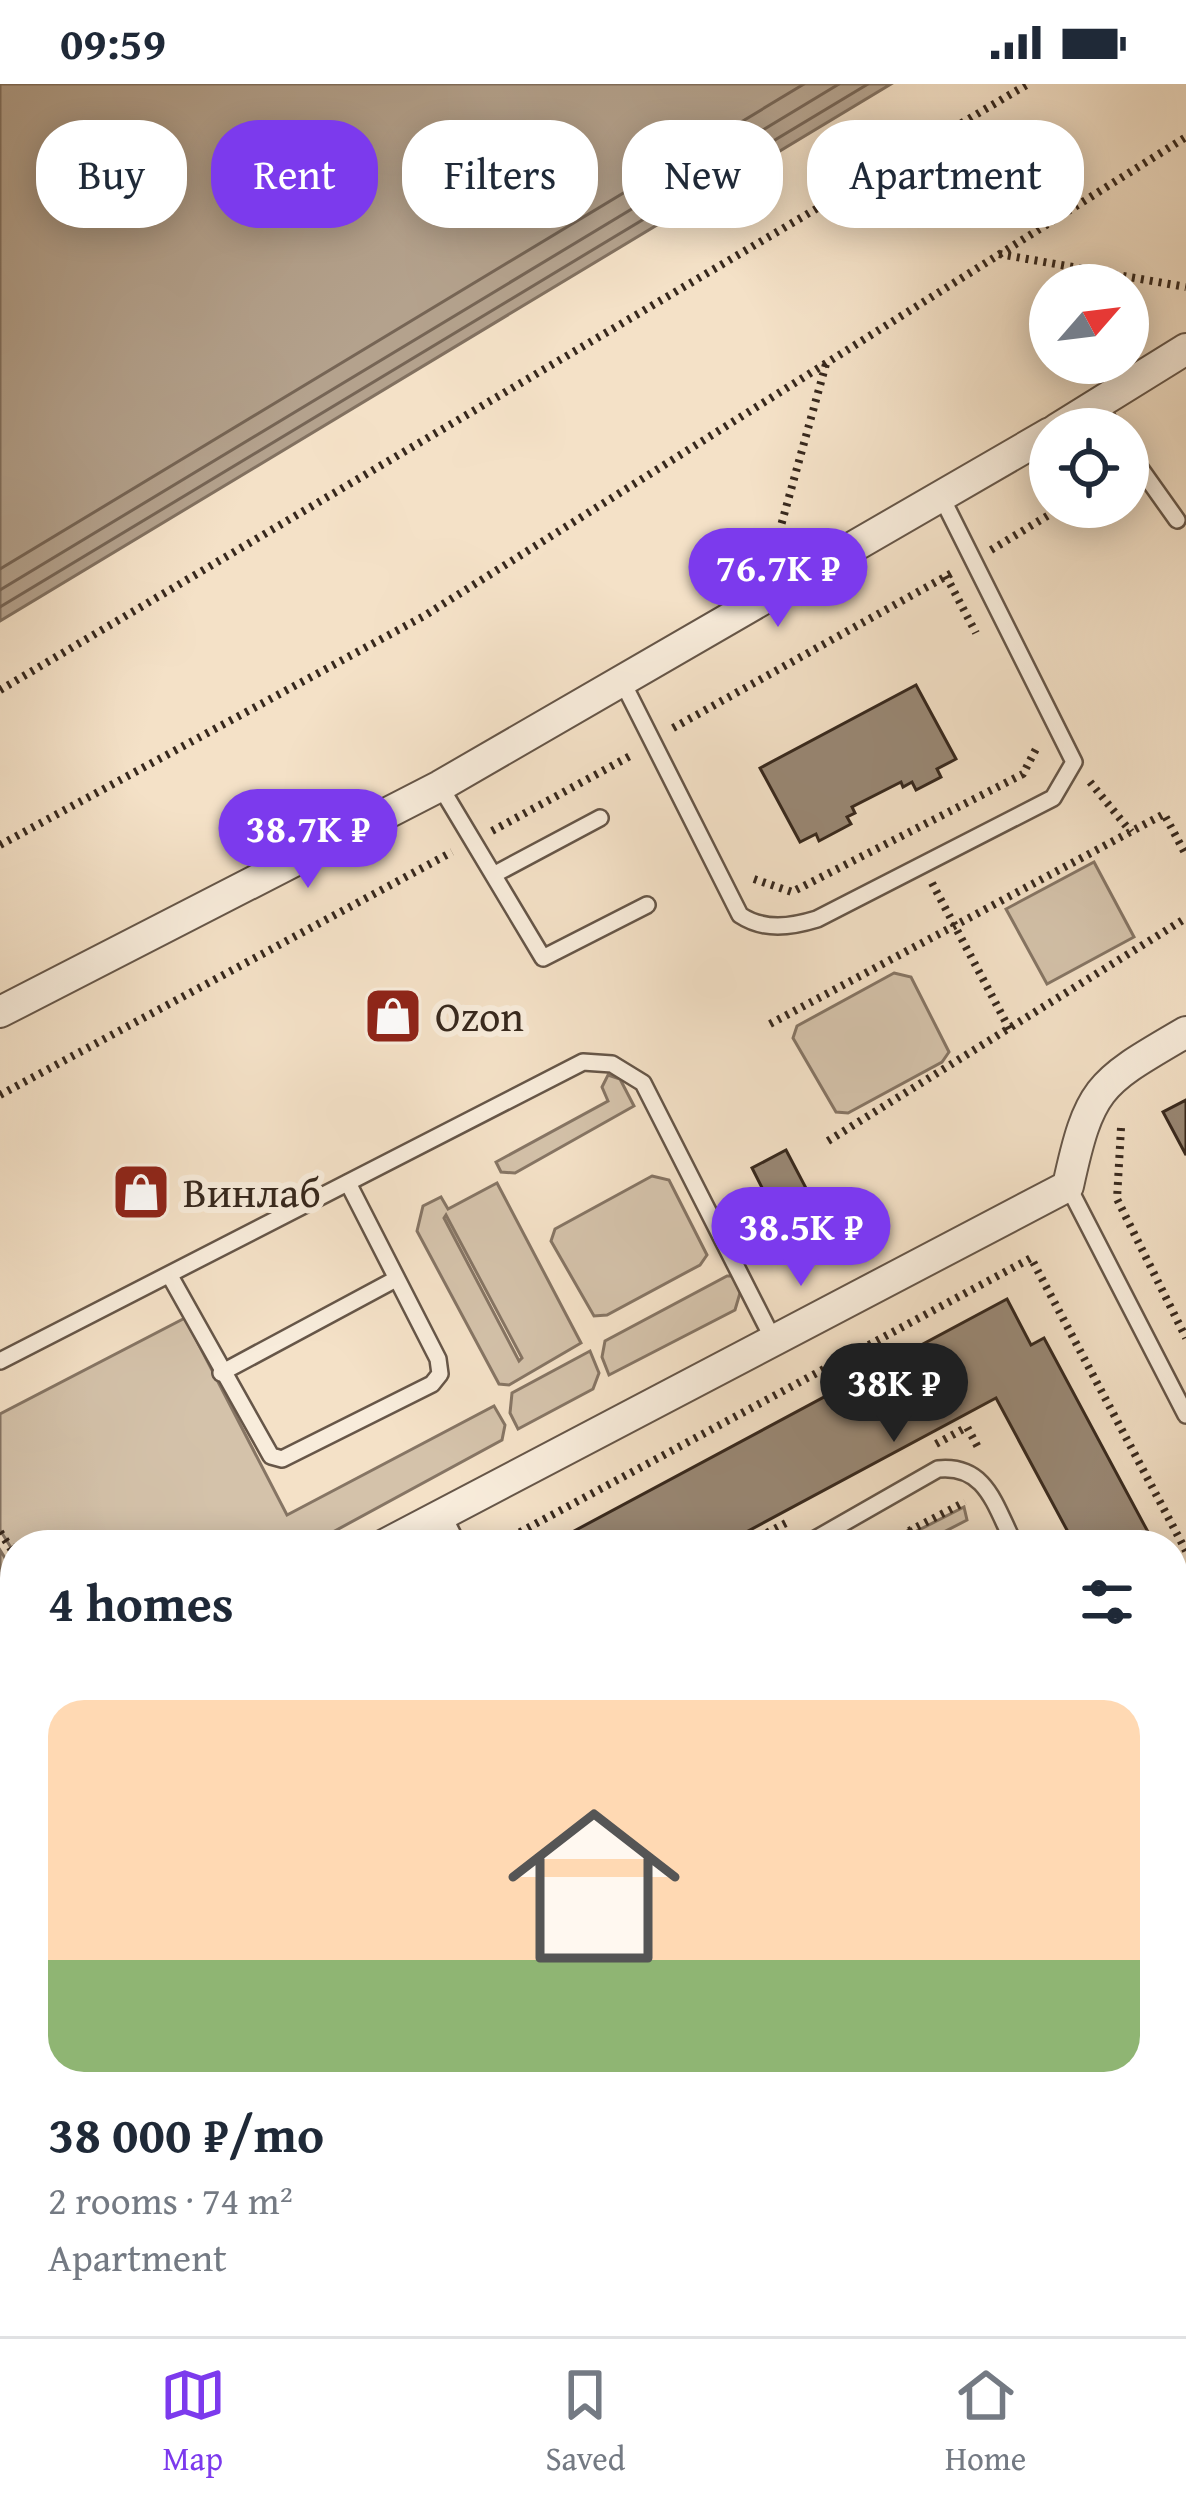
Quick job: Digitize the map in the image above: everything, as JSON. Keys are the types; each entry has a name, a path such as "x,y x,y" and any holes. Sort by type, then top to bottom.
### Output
{"street":[{"path":"1117,408 1186,349"},
{"path":"0,1012 440,786 1029,445"},
{"path":"414,1530 1068,1186 1083,1115 1112,1076 1186,1032"}],"lane":[{"path":"1149,481 1177,520"},
{"path":"622,681 740,915 754,924 795,926 818,919 1053,798 1074,762 942,498"},
{"path":"440,786 543,958 647,905"},
{"path":"495,874 600,818"},
{"path":"0,1360 584,1061 612,1064 643,1083 774,1341"},
{"path":"170,1276 263,1446 282,1459 432,1384 440,1374 438,1359 348,1183"},
{"path":"1068,1186 1186,1415"},
{"path":"221,1373 396,1280"},
{"path":"831,1530 938,1469 962,1467 980,1476 1007,1530"},
{"path":"443,1515 450,1530"}],"path":[{"path":"0,690 1028,84"},
{"path":"0,845 424,616 1186,137"},
{"path":"999,254 1186,287"},
{"path":"760,603 826,363"},
{"path":"0,1095 652,743 1029,527"},
{"path":"946,576 987,653"},
{"path":"673,727 683,747"},
{"path":"746,865 756,885 792,892 1023,773 1038,749 1028,730"},
{"path":"1074,762 1131,832"},
{"path":"770,1024 1164,814 1186,855"},
{"path":"923,865 1010,1030"},
{"path":"828,1142 1186,918"},
{"path":"1122,1121 1117,1199 1186,1338"},
{"path":"524,1530 1031,1258 1174,1530"},
{"path":"911,1530 987,1491"}],"shaded area":[{"path":"1094,862 1134,937 1047,984 1006,909"},
{"path":"894,973 911,977 949,1052 942,1062 848,1113 836,1112 793,1038 797,1026"},
{"path":"608,1075 620,1079 634,1106 515,1173 501,1172 496,1162 608,1101 602,1087"},
{"path":"652,1176 669,1180 707,1255 700,1265 607,1315 594,1316 551,1241 555,1229"},
{"path":"497,1183 581,1343 509,1385 499,1384 417,1231 423,1206 441,1197 448,1209","holes":["446,1215 522,1358 519,1361"]},
{"path":"735,1276 740,1293 735,1310 609,1375 602,1357 605,1341"},
{"path":"185,1318 287,1515 494,1406 505,1425 502,1440 337,1530 0,1530 0,1414"},
{"path":"590,1351 599,1373 593,1389 518,1429 510,1413 512,1393"},
{"path":"964,1507 967,1520 948,1530 919,1530"}],"water":[{"path":"0,84 891,84 831,120 807,120 807,135 783,149 783,120 622,120 622,228 652,228 0,621"}],"building":[{"path":"916,685 956,759 937,769 941,777 916,790 912,782 903,787 901,782 852,807 855,813 847,817 851,824 819,841 816,834 800,842 760,768"},
{"path":"1186,1100 1186,1155 1163,1112"},
{"path":"786,1150 818,1211 783,1229 752,1168"},
{"path":"1007,1299 1031,1345 1044,1338 1147,1530 1067,1530 996,1398 750,1530 576,1530"}],"place":[{"name":"Ozon","path":"393,1016"},
{"name":"Винлаб","path":"141,1192"}]}
